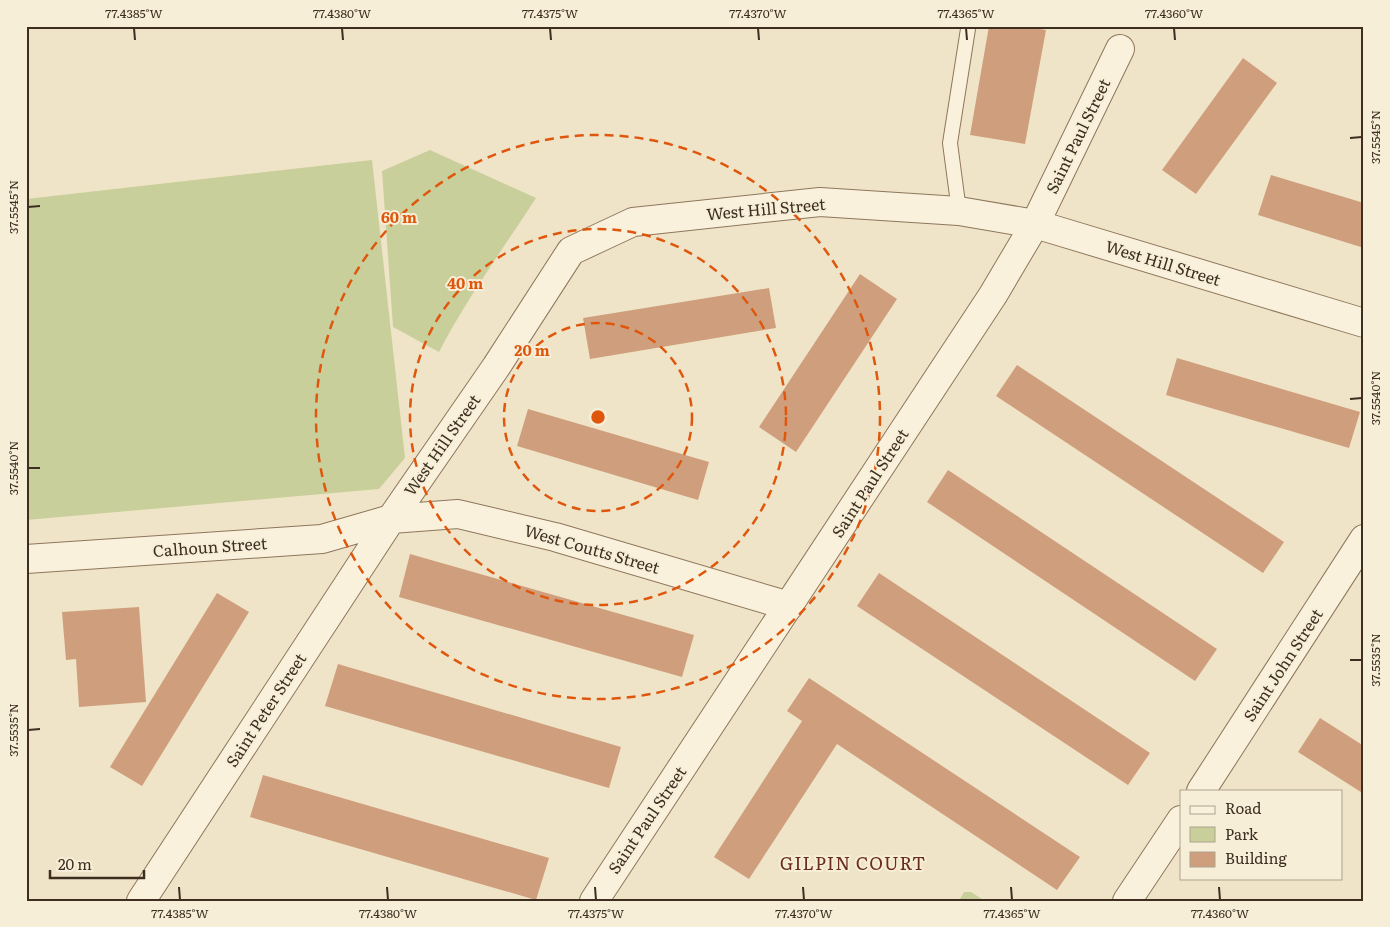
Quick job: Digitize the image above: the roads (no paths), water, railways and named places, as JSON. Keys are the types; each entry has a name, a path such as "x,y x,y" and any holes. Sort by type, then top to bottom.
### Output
{"street":[{"name":"Saint Paul Street","path":"594,901 993,295 1035,224 1120,50"},
{"name":"West Hill Street","path":"391,519 496,368 571,251 633,222 820,202 959,211 1035,224 1364,322"},
{"name":"West Coutts Street","path":"391,519 458,514 555,537 789,606"},
{"name":"Calhoun Street","path":"26,559 322,539 391,519"},
{"name":"Saint Peter Street","path":"141,901 391,519"},
{"name":"Saint John Street","path":"1202,790 1364,539"},
{"path":"1127,901 1180,822"}],"lane":[{"path":"959,211 950,143 968,29"}],"district":[{"name":"GILPIN COURT","path":"853,864"}]}
